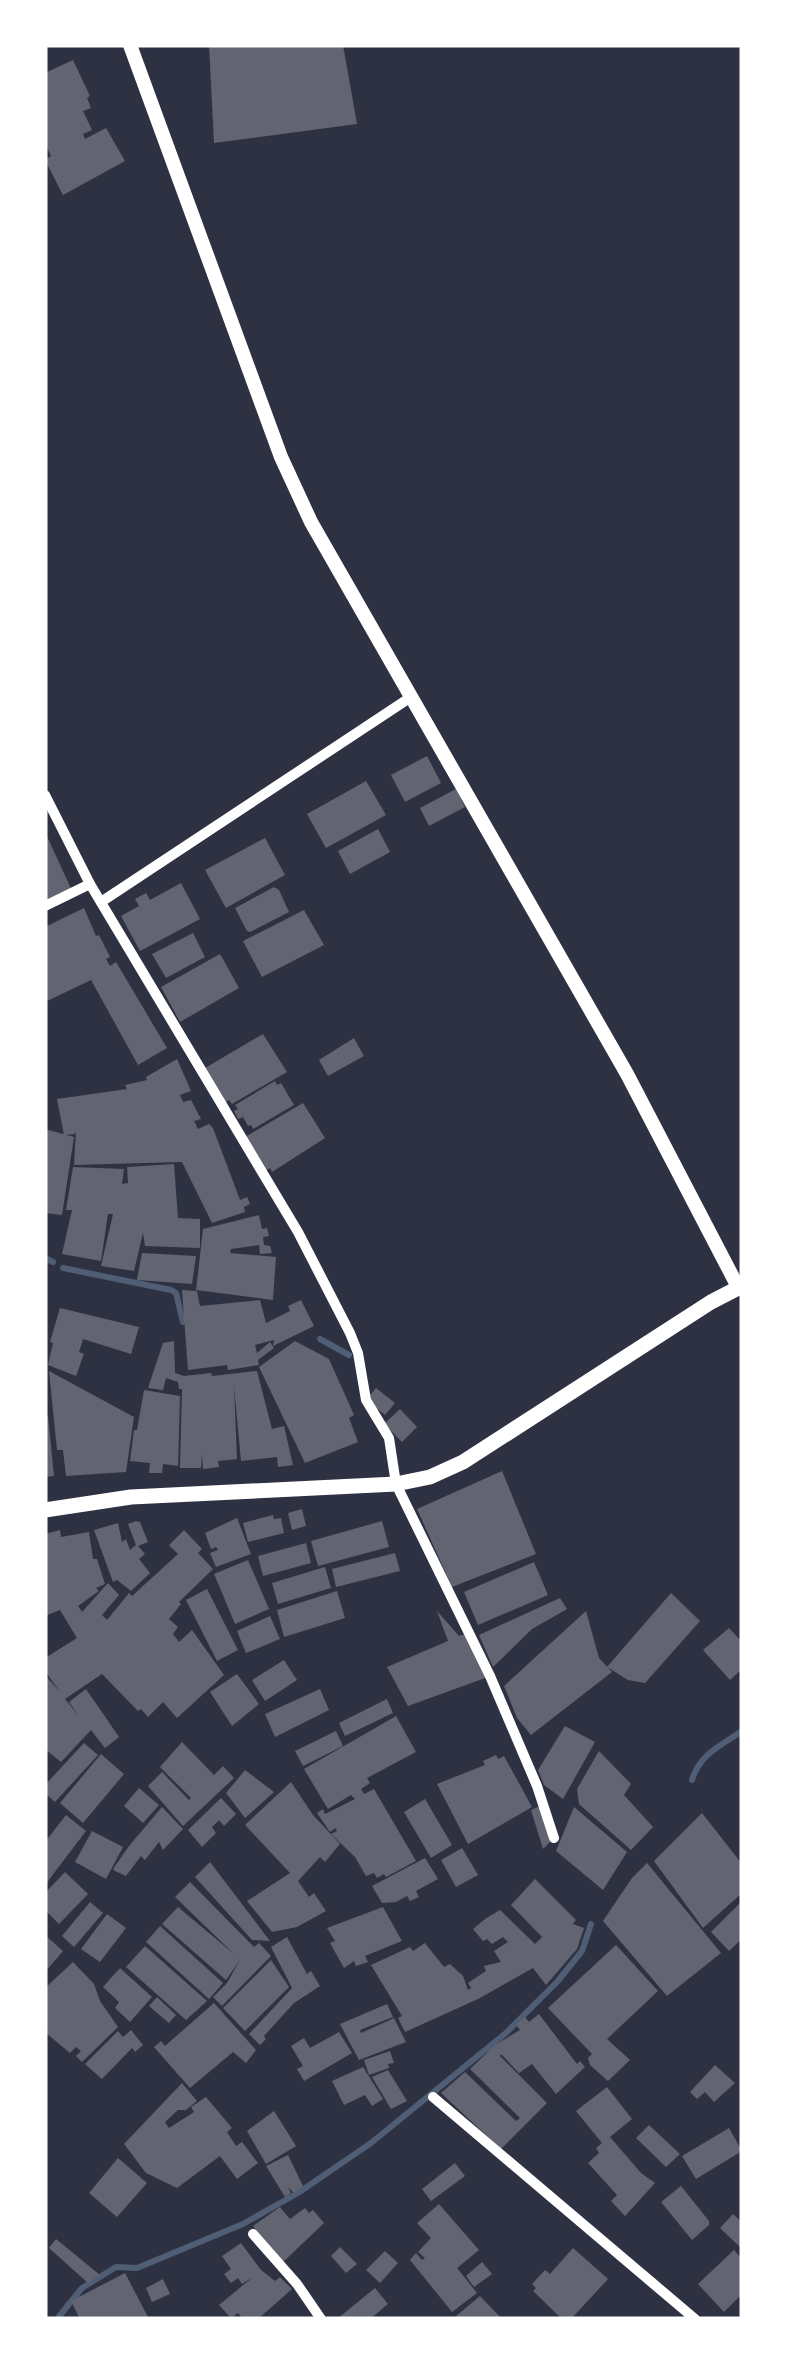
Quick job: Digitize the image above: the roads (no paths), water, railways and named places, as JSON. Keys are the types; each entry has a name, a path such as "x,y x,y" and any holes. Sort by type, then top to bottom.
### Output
{"main road":[{"path":"45,1510 131,1498 396,1484 430,1477 463,1462 740,1286"}],"street":[{"path":"130,45 281,456 311,522 627,1074 740,1286"},
{"path":"100,902 412,697"},
{"path":"45,795 100,902 298,1232 350,1333 358,1352 366,1400 389,1438 396,1484 490,1676 537,1786 554,1838"},
{"path":"45,906 90,884"},
{"path":"433,2097 695,2319"},
{"path":"253,2234 297,2284 321,2319"}],"waterway":[{"path":"45,1258 53,1262"},
{"path":"63,1268 171,1290 176,1293 183,1322"},
{"path":"320,1339 349,1355"},
{"path":"692,1780 706,1757 742,1731"},
{"path":"57,2319 82,2288 116,2267 137,2268 243,2224 298,2193 371,2143 506,2033 582,1951 591,1924"}]}
